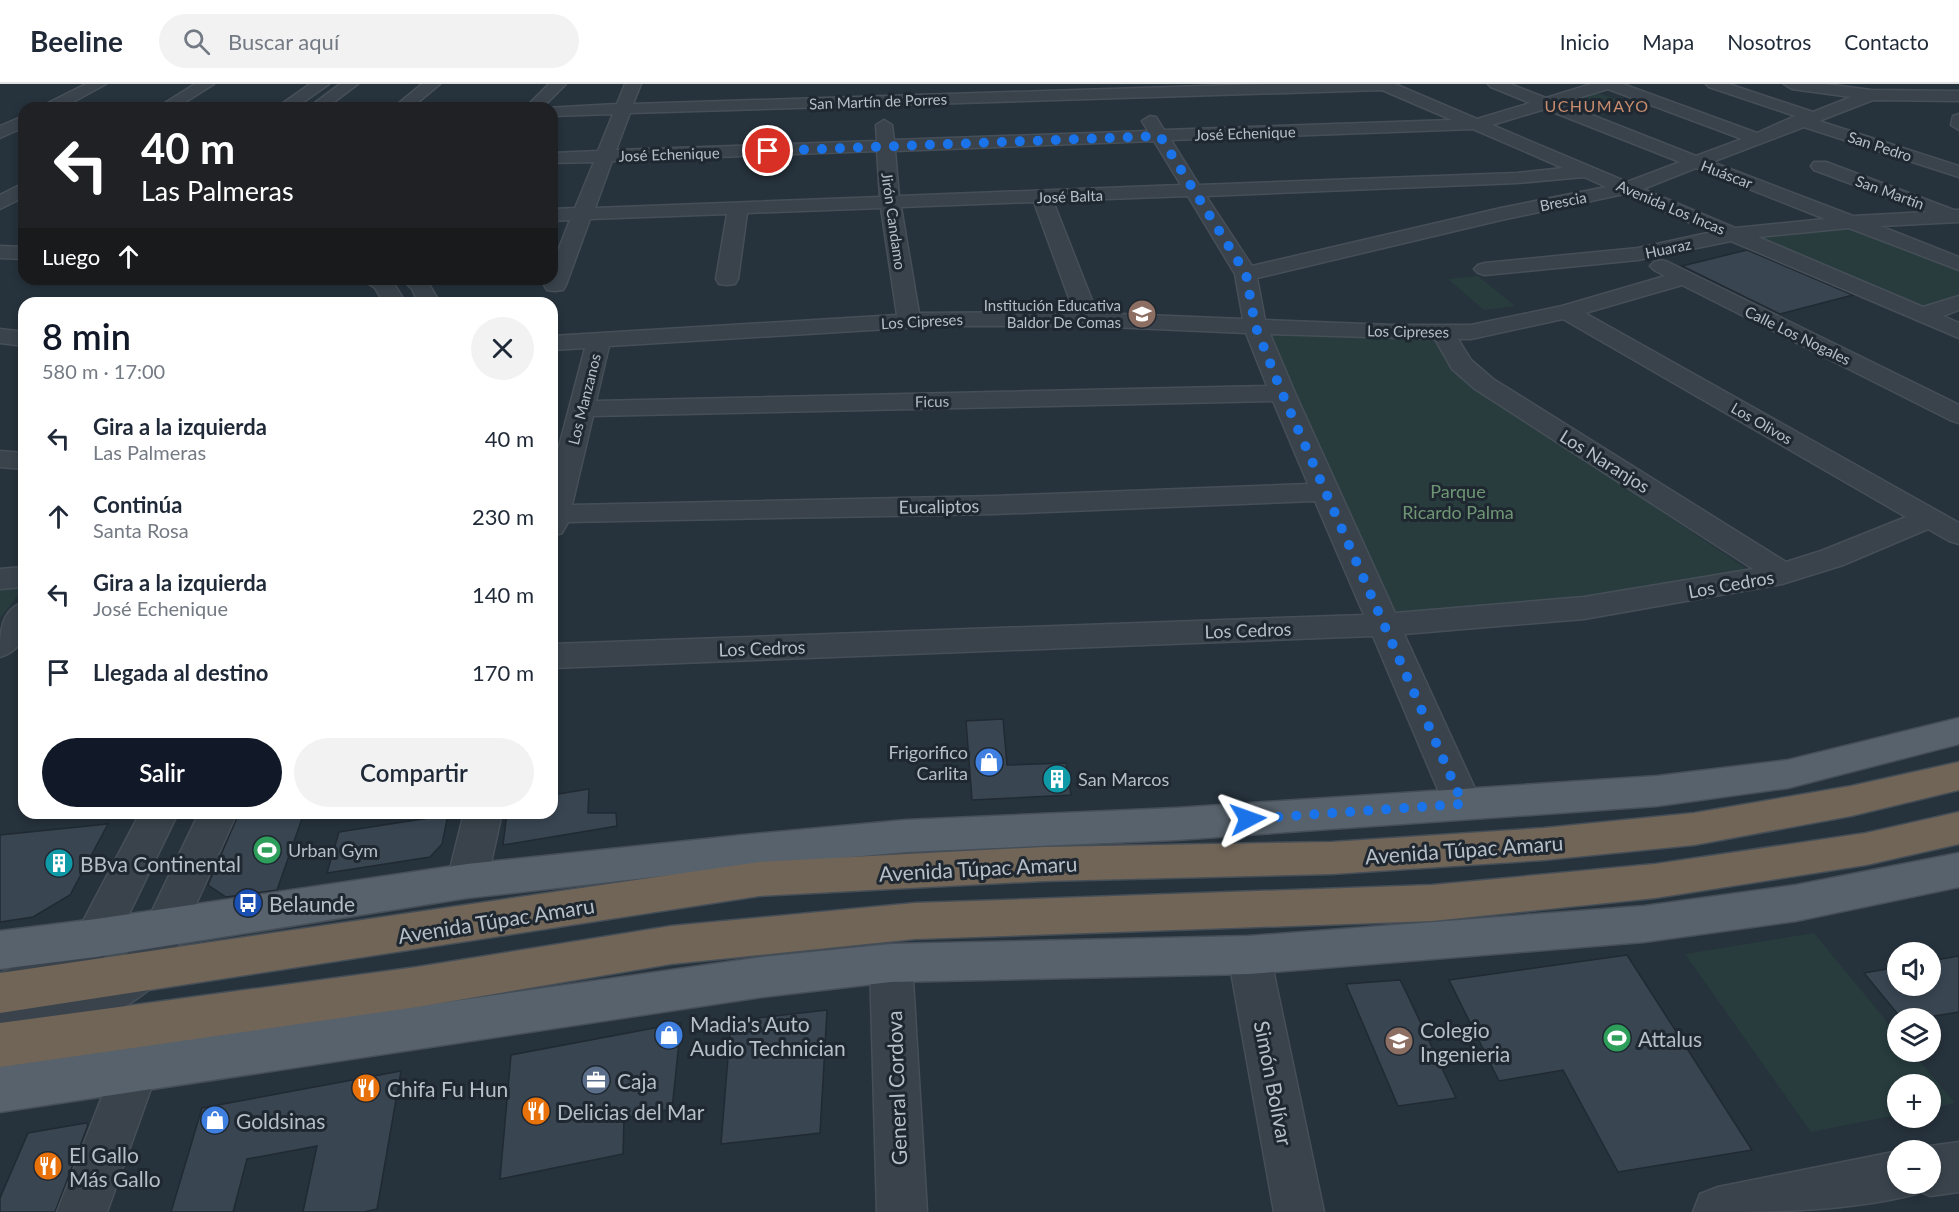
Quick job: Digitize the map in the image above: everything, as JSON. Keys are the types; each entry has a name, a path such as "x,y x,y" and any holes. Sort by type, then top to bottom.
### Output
{"highway":[{"name":"Avenida Túpac Amaru","path":"2,994 759,879 1044,864 1332,858 1544,844 1694,829 1851,801 1959,776"},
{"path":"0,1045 417,987 671,945 915,921 1432,903 1655,881 1866,849 1959,828"}],"main road":[{"name":"Avenida Túpac Amaru","path":"0,950 96,938 467,881 743,851 906,836 1176,824 1657,791 1788,774 1959,731"},
{"path":"0,1089 762,977 891,963 1249,955 1644,924 1796,903 1959,870"}],"street":[{"path":"62,102 98,84"},
{"path":"175,102 206,84"},
{"path":"293,102 321,84"},
{"path":"324,102 350,84"},
{"path":"409,102 432,84"},
{"path":"539,102 558,84"},
{"path":"558,277 633,84"},
{"name":"Huáscar","path":"1496,84 1959,264"},
{"path":"1608,84 1756,138"},
{"name":"José Echenique","path":"558,158 1478,124 1608,84"},
{"name":"San Pedro","path":"1714,84 1959,172"},
{"path":"1792,84 1871,94 1959,96"},
{"path":"1922,84 1959,106"},
{"name":"San Martín de Porres","path":"558,111 881,93 1383,85"},
{"name":"Avenida Los Incas","path":"1383,85 1959,331"},
{"path":"1128,88 1246,274 1255,325 1282,393 1463,804"},
{"name":"Jirón Candamo","path":"881,93 890,201 909,321"},
{"name":"Brescia","path":"1246,274 1501,214 1628,188 1871,94"},
{"path":"1959,119 1957,120 1959,124"},
{"path":"0,133 18,124"},
{"name":"San Martín","path":"1820,166 1958,217"},
{"name":"José Balta","path":"558,214 1517,178 1588,171"},
{"path":"0,203 18,192"},
{"path":"1042,197 1088,319"},
{"path":"727,279 738,207"},
{"name":"Huaraz","path":"1485,269 1638,254 1733,234 1850,222 1958,217"},
{"path":"0,252 18,253"},
{"name":"Calle Los Nogales","path":"1638,254 1681,278 1959,415"},
{"name":"Los Cipreses","path":"558,343 936,319 1088,319 1443,333 1471,332 1566,312 1681,278"},
{"path":"1922,315 1959,303"},
{"name":"Los Olivos","path":"1566,312 1959,535"},
{"name":"Los Naranjos","path":"1443,333 1461,364 1484,384 1782,574"},
{"path":"0,336 18,338"},
{"name":"Los Manzanos","path":"558,504 598,341"},
{"name":"Ficus","path":"581,409 1282,393"},
{"path":"0,459 18,460"},
{"name":"Eucaliptos","path":"558,521 1324,492"},
{"name":"Los Cedros","path":"558,656 1383,625 1584,608 1782,574 1832,558 1930,519"},
{"path":"0,579 18,578"},
{"path":"0,646 18,622"},
{"path":"2,994 73,957 96,938 156,819"},
{"path":"0,1037 99,996 144,966 166,926 215,819"},
{"path":"467,881 482,819"},
{"name":"Simón Bolívar","path":"1249,955 1299,1212"},
{"name":"General Cordova","path":"891,963 902,1212"},
{"path":"82,1212 135,1069"},
{"path":"1941,1169 1959,1167"},
{"path":"1718,1212 1887,1178"}],"green space":[{"path":"1596,93 1635,104 1600,116 1561,103"},
{"path":"1847,223 1959,266 1959,296 1922,308 1747,234"},
{"path":"1478,276 1515,306 1484,310 1448,279"},
{"name":"Parque Ricardo Palma","path":"1265,331 1434,338 1453,364 1502,404 1747,569 1597,595 1394,613"},
{"path":"18,588 18,596 0,618 0,590"},
{"path":"1814,933 1887,1022 1887,1062 1920,1062 1931,1074 1887,1074 1887,1117 1811,1132 1685,954"},
{"path":"1941,1086 1955,1103 1941,1106"}],"building":[{"path":"1747,250 1853,295 1780,314 1682,266"},
{"path":"1003,719 1007,765 1066,763 1071,795 972,800 966,721"},
{"path":"589,789 588,813 616,813 617,826 503,845 506,819 558,819 558,794"},
{"path":"236,819 302,819 277,890 226,897 208,885"},
{"path":"422,819 447,819 442,844 430,857 327,873 339,832"},
{"name":"BBva Continental","path":"108,824 70,895 33,917 0,922 0,835"},
{"path":"1627,955 1752,1150 1618,1172 1563,1070 1499,1081 1449,980"},
{"path":"1959,956 1959,1012 1941,1015 1941,1008 1893,1008 1864,973 1887,969 1887,996 1941,996 1941,959"},
{"name":"Colegio Ingenieria","path":"1400,980 1456,1098 1398,1106 1346,984"},
{"path":"827,1010 820,1133 721,1144 731,1021"},
{"path":"681,1023 672,1109 624,1118 623,1154 500,1179 511,1055"},
{"path":"401,1071 377,1209 364,1212 303,1212 317,1146 247,1159 233,1212 171,1212 202,1108"},
{"name":"El Gallo Más Gallo","path":"86,1123 88,1125 55,1212 0,1212 0,1198 28,1133"}],"place":[{"name":"Institución Educativa Baldor De Comas","path":"1142,314"},
{"name":"Frigorifico Carlita","path":"989,762"},
{"name":"San Marcos","path":"1057,779"},
{"name":"Urban Gym","path":"267,850"},
{"name":"BBva Continental","path":"59,863"},
{"name":"Belaunde","path":"248,903"},
{"name":"Madia's Auto Audio Technician","path":"669,1035"},
{"name":"Attalus","path":"1617,1038"},
{"name":"Colegio Ingenieria","path":"1399,1041"},
{"name":"Caja","path":"596,1080"},
{"name":"Chifa Fu Hun","path":"366,1088"},
{"name":"Delicias del Mar","path":"536,1111"},
{"name":"Goldsinas","path":"215,1120"},
{"name":"El Gallo Más Gallo","path":"48,1166"}],"district":[{"name":"UCHUMAYO","path":"1597,105"}],"route":[{"path":"768,151 1160,136 1192,191 1246,274 1255,325 1282,393 1463,804 1248,819"}]}
